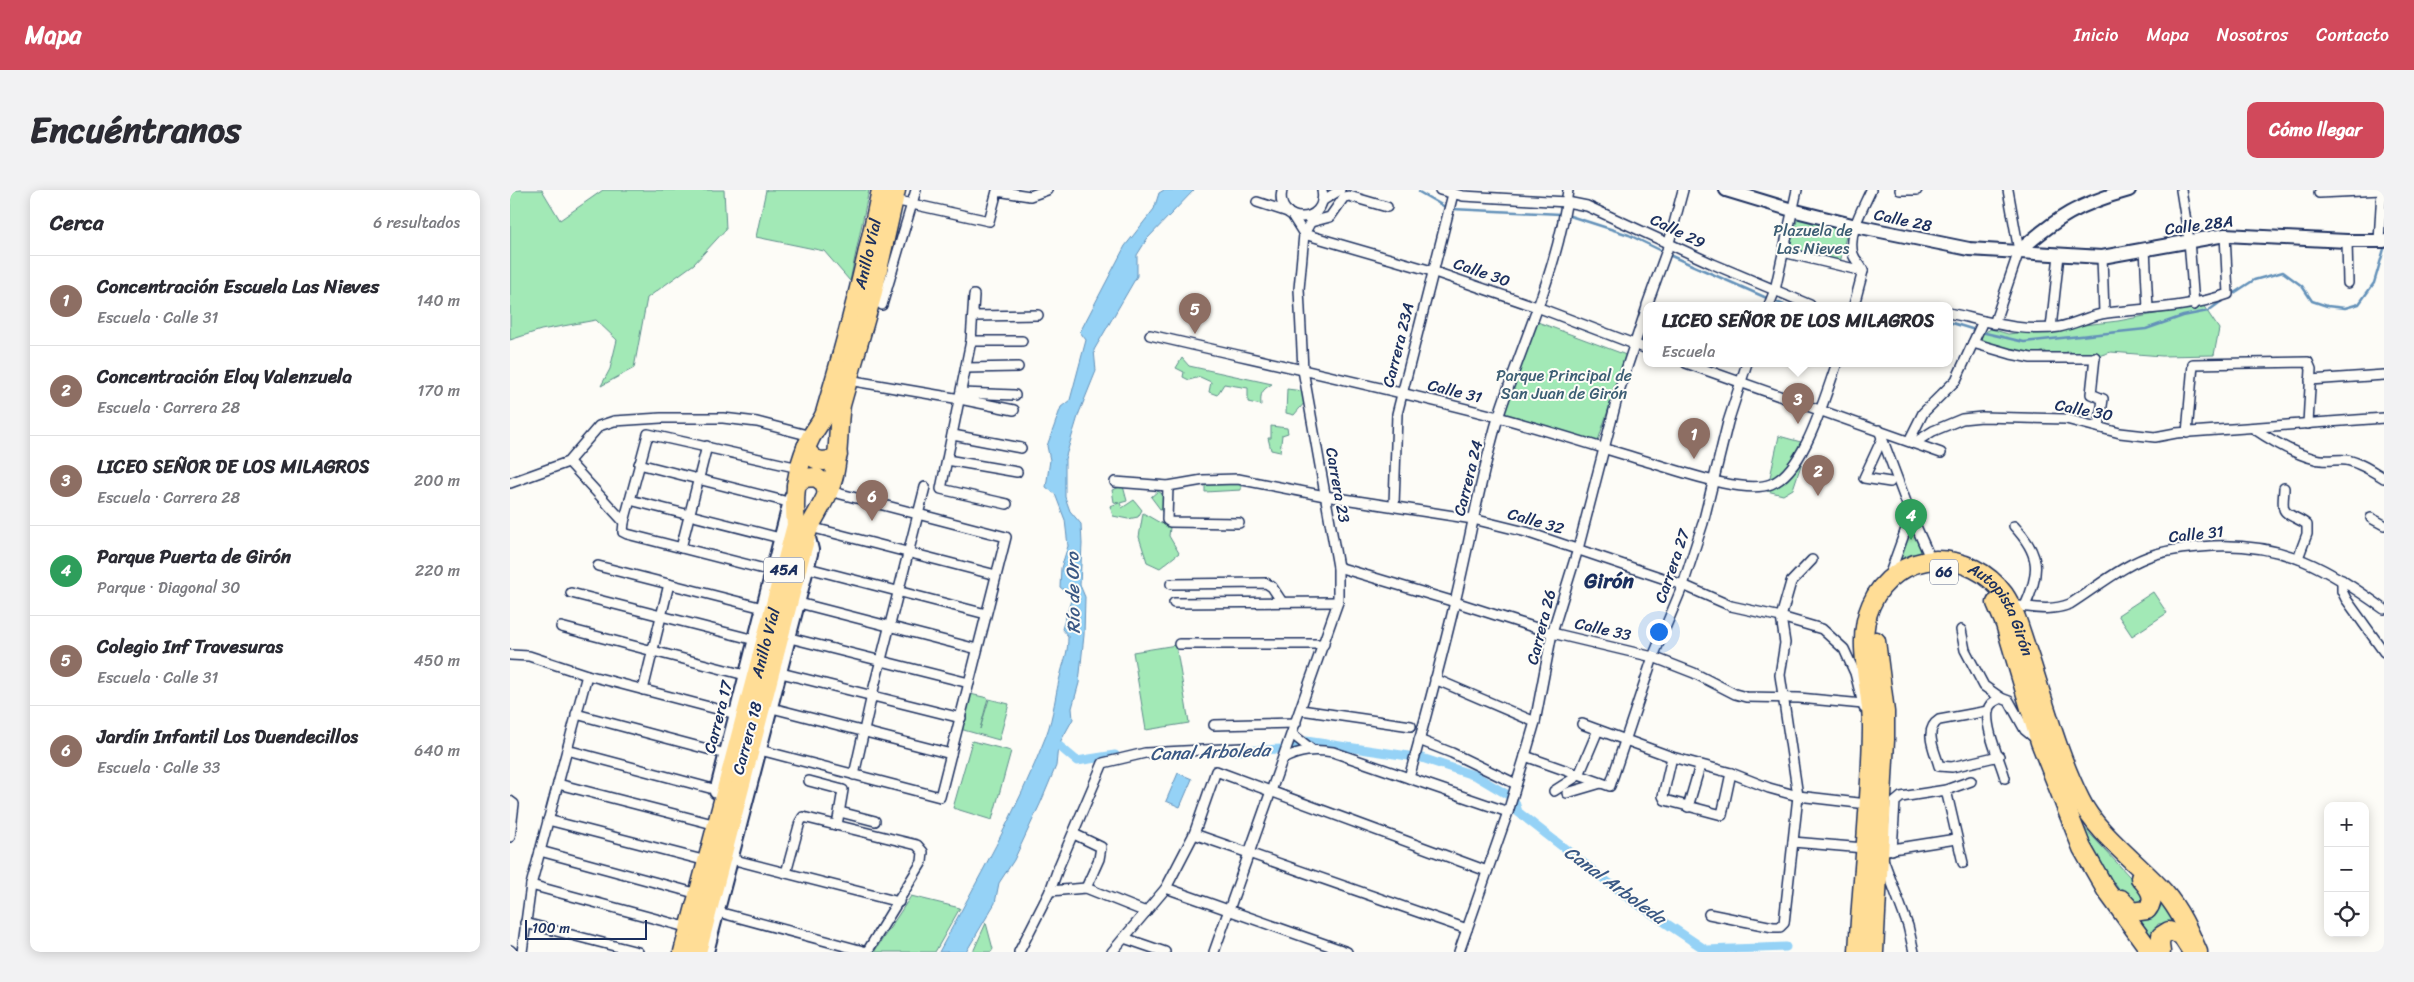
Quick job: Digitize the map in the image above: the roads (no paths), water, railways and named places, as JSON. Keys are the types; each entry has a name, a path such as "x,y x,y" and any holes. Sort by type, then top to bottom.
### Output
{"highway":[{"name":"Anillo Víal","path":"697,952 809,530 832,494 838,455 838,421 872,296 891,193"},
{"name":"Anillo Víal","path":"683,952 796,525 793,493 799,468 808,442 824,416 857,296 891,193"},
{"path":"808,442 812,457 816,460 828,461 838,455"},
{"path":"793,493 804,478 816,477 825,484 832,494"},
{"name":"Autopista Girón","path":"1858,952 1878,850 1867,804 1872,732 1864,631 1871,605 1888,580 1918,562 1931,560 1955,562 1981,572 2018,606 2070,777 2081,802 2099,826 2165,893 2179,912 2198,952"},
{"name":"Autopista Girón","path":"1874,952 1885,712 1876,631 1884,604 1898,587 1922,574 1940,572 1968,577 1987,591 2003,619 2040,742 2087,856 2106,890 2151,952"},
{"path":"2081,802 2088,821 2148,888 2152,898 2151,905 2147,910 2137,913 2126,906 2098,866 2087,856"},
{"path":"2161,952 2161,936 2172,930 2183,937 2191,952"}],"street":[{"path":"882,305 916,190"},
{"path":"891,193 912,204 990,221 998,191 1030,196 1047,190"},
{"path":"1275,190 1281,195 1290,214 1304,234"},
{"path":"1322,190 1322,201"},
{"path":"1322,201 1340,190"},
{"name":"Calle 29","path":"1440,190 1452,199 1587,206 1608,214 1667,246 1774,293 1801,302"},
{"name":"Carrera 24","path":"1409,776 1455,602 1498,417 1537,307 1563,223 1568,190"},
{"name":"Carrera 26","path":"1648,302 1663,261 1683,190"},
{"name":"Calle 28","path":"1726,190 1792,210 1856,226 1969,248 2019,251"},
{"path":"1770,302 1774,293 1797,190"},
{"path":"1855,302 1862,271 1853,256 1852,249 1856,226 1871,190"},
{"path":"1900,190 1917,190"},
{"path":"1994,324 2019,251 2008,190"},
{"path":"2019,251 2071,210 2128,190"},
{"path":"2181,190 2189,240 2194,305"},
{"path":"2319,192 2382,190 2382,241"},
{"path":"1311,222 1330,217 1344,197 1349,196 1387,207"},
{"name":"Carrera 23A","path":"1394,505 1395,441 1402,394 1452,199"},
{"name":"Carrera 23","path":"1214,952 1227,910 1301,710 1338,602 1338,567 1303,370 1299,289 1304,234 1322,201"},
{"path":"1257,202 1302,218 1316,212"},
{"name":"Calle 30","path":"1304,234 1432,271 1537,307 1643,347"},
{"path":"1953,314 1982,324 2020,328 2051,328 2104,313 2194,305 2228,294 2225,235"},
{"name":"Calle 28A","path":"2019,251 2102,257 2225,235 2382,241"},
{"path":"2347,241 2348,283"},
{"path":"2145,248 2148,309"},
{"path":"1783,252 1862,271"},
{"path":"2051,328 2059,255"},
{"path":"2102,257 2104,313"},
{"path":"974,295 974,316 966,368 941,489 1007,504"},
{"path":"974,316 1038,315"},
{"name":"Carrera 26","path":"1459,952 1508,812 1535,722 1552,633 1578,549 1634,344 1643,318"},
{"path":"1911,442 1923,413 1956,380 1982,324"},
{"name":"Calle 31","path":"1150,335 1498,417 1713,481 1761,486 1778,481 1795,463 1819,410"},
{"path":"970,341 1022,340"},
{"path":"1974,341 2011,354 2031,358 2095,357 2091,394 2103,399 2099,427"},
{"path":"2187,433 2193,364 2308,362 2311,369 2308,424"},
{"path":"966,368 1018,367"},
{"path":"1697,367 1819,410 1881,435 1911,442 1941,453"},
{"name":"Carrera 27","path":"1606,784 1614,776 1653,657 1683,585 1703,523 1746,367"},
{"path":"1819,410 1835,367"},
{"path":"2310,380 2384,375"},
{"path":"848,380 960,396 1014,410"},
{"path":"960,396 1015,395"},
{"name":"Calle 30","path":"1911,442 1962,419 1982,416 2066,419 2120,433 2155,437 2384,418"},
{"path":"510,483 569,462 600,426 614,421 661,418 723,418 757,422 808,442"},
{"path":"2253,428 2272,441 2317,460 2346,460 2357,463 2384,478"},
{"path":"624,527 648,434 799,468"},
{"path":"953,435 1021,448"},
{"path":"1881,435 1864,478 1890,482"},
{"path":"1881,435 1911,515 1931,560"},
{"path":"681,548 707,446"},
{"path":"946,460 1017,472"},
{"path":"569,462 624,527 681,548 772,571"},
{"path":"639,464 699,479 793,493"},
{"name":"Calle 32","path":"1115,482 1168,486 1220,478 1238,478 1325,496 1394,505 1473,519 1578,549 1683,585 1731,606 1781,617 1822,630 1844,649 1855,674 1872,732"},
{"path":"1168,486 1168,520 1170,522 1239,524"},
{"path":"854,775 880,660 925,487"},
{"path":"2284,488 2284,509 2286,513 2302,520 2307,525 2307,534 2298,558"},
{"name":"Carrera 17","path":"675,952 793,493"},
{"path":"760,750 940,797 1006,537 832,494"},
{"path":"630,500 780,538"},
{"path":"1888,580 1911,515"},
{"path":"2371,518 2384,525"},
{"path":"2014,526 2030,542 2035,558 2036,576 2018,606"},
{"path":"809,530 909,552 996,575"},
{"name":"Carrera 18","path":"707,952 808,568 812,550 809,530"},
{"name":"Calle 31","path":"2018,606 2049,610 2060,608 2070,604 2136,563 2155,554 2180,549 2246,546 2265,548 2298,558 2342,580 2384,609"},
{"path":"1709,914 1773,927 1782,926 1798,796 1780,675 1784,643 1781,617 1791,582 1812,560"},
{"path":"598,566 763,608"},
{"name":"Calle 33","path":"1338,567 1552,633 1653,657 1694,673 1735,694 1746,697 1783,697 1863,704"},
{"path":"808,568 986,614"},
{"path":"2342,580 2342,591 2346,599 2384,652"},
{"path":"1171,584 1266,582 1272,587 1282,602"},
{"path":"643,690 670,584"},
{"path":"571,593 755,640"},
{"path":"1174,603 1338,602"},
{"path":"799,603 978,648"},
{"path":"561,627 745,675"},
{"path":"1961,630 1965,650 1984,686 2001,698 2009,701 2025,730 2040,742"},
{"path":"790,638 969,683"},
{"path":"1179,644 1324,644"},
{"path":"510,654 529,656 586,675 736,714"},
{"path":"781,673 961,718"},
{"path":"522,952 531,885 586,675"},
{"path":"1435,679 1535,722"},
{"path":"2001,698 1993,702 1988,710 1988,725 2005,778"},
{"path":"772,708 951,754"},
{"path":"1301,710 1411,726"},
{"path":"1988,710 1939,720 1932,724 1930,732 1939,766 1952,767 1999,756"},
{"path":"576,714 726,754"},
{"path":"1214,725 1296,723"},
{"path":"1582,724 1672,757 1731,773 1798,796 1867,804"},
{"path":"1554,791 1579,775 1598,730"},
{"path":"1292,734 1311,749"},
{"path":"1419,741 1452,753 1516,784"},
{"path":"1019,952 1050,892 1059,866 1103,763 1145,753 1242,748"},
{"path":"1283,759 1311,749 1345,756 1409,776 1508,812"},
{"path":"567,750 717,790"},
{"path":"1525,756 1606,784"},
{"path":"1672,757 1662,796 1665,800 1688,807 1722,815 1731,773"},
{"path":"1688,807 1700,766"},
{"path":"1112,952 1166,888 1194,834 1216,770 1487,871"},
{"path":"1914,952 1908,926 1878,850 1895,802 1901,797 1946,790 1971,780"},
{"path":"809,781 843,790 837,824"},
{"path":"558,784 709,823"},
{"path":"1568,793 1606,784"},
{"path":"1946,790 1963,863"},
{"path":"510,801 514,804 510,837"},
{"path":"840,812 874,821"},
{"path":"718,912 867,952 922,862 923,852 917,845 803,817 786,873"},
{"path":"548,820 699,859"},
{"path":"1074,834 1101,847 1099,859 1086,888"},
{"path":"1194,834 1467,929"},
{"path":"1793,842 1878,850 1956,839"},
{"path":"540,851 691,892"},
{"path":"731,859 899,902"},
{"path":"531,885 682,926"},
{"path":"1050,892 1086,888 1146,912"},
{"path":"1166,888 1347,952"},
{"path":"525,923 638,952"},
{"path":"1124,938 1165,952"}],"water":[{"name":"Río de Oro","path":"1164,190 1194,190 1147,239 1137,255 1137,276 1094,350 1096,371 1079,413 1065,459 1065,497 1070,511 1081,524 1080,585 1085,597 1084,635 1079,683 1072,708 1073,719 1058,746 1056,766 1041,802 1014,860 999,883 995,903 966,952 939,952 1009,819 1035,764 1049,728 1067,651 1068,636 1062,629 1072,597 1060,587 1061,568 1068,546 1065,520 1055,494 1046,487 1050,460 1047,446 1061,407 1070,400 1086,340 1080,332 1125,246 1154,209 1159,193"},
{"path":"1178,773 1192,779 1180,807 1166,801"}],"waterway":[{"path":"1419,192 1447,208"},
{"path":"1452,209 1561,214"},
{"path":"1567,215 1629,235 1664,252"},
{"path":"2231,295 2254,280 2283,272 2302,286 2312,301 2327,306 2345,308 2359,304 2374,283 2384,249"},
{"path":"1669,255 1769,299"},
{"path":"1981,332 2024,342 2146,329 2183,316 2208,311 2226,298"},
{"path":"1953,323 1975,330"},
{"name":"Canal Arboleda","path":"1052,740 1077,761 1115,755"},
{"name":"Canal Arboleda","path":"1306,741 1422,758 1476,776 1508,795"},
{"name":"Canal Arboleda","path":"1291,749 1297,746"},
{"name":"Canal Arboleda","path":"1235,751 1282,749"},
{"name":"Canal Arboleda","path":"1515,802 1518,812 1627,897 1706,950 1786,947"}],"place":[{"name":"Colegio Inf Travesuras","path":"1195,334"},
{"name":"LICEO SEÑOR DE LOS MILAGROS","path":"1798,424"},
{"name":"Concentración Escuela Las Nieves","path":"1694,459"},
{"name":"Concentración Eloy Valenzuela","path":"1818,496"},
{"name":"Jardín Infantil Los Duendecillos","path":"872,521"},
{"name":"Parque Puerta de Girón","path":"1911,540"}],"district":[{"name":"Girón","path":"1609,581"}],"park label":[{"name":"Plazuela de Las Nieves","path":"1813,239"},
{"name":"Parque Principal de San Juan de Girón","path":"1564,384"}]}
